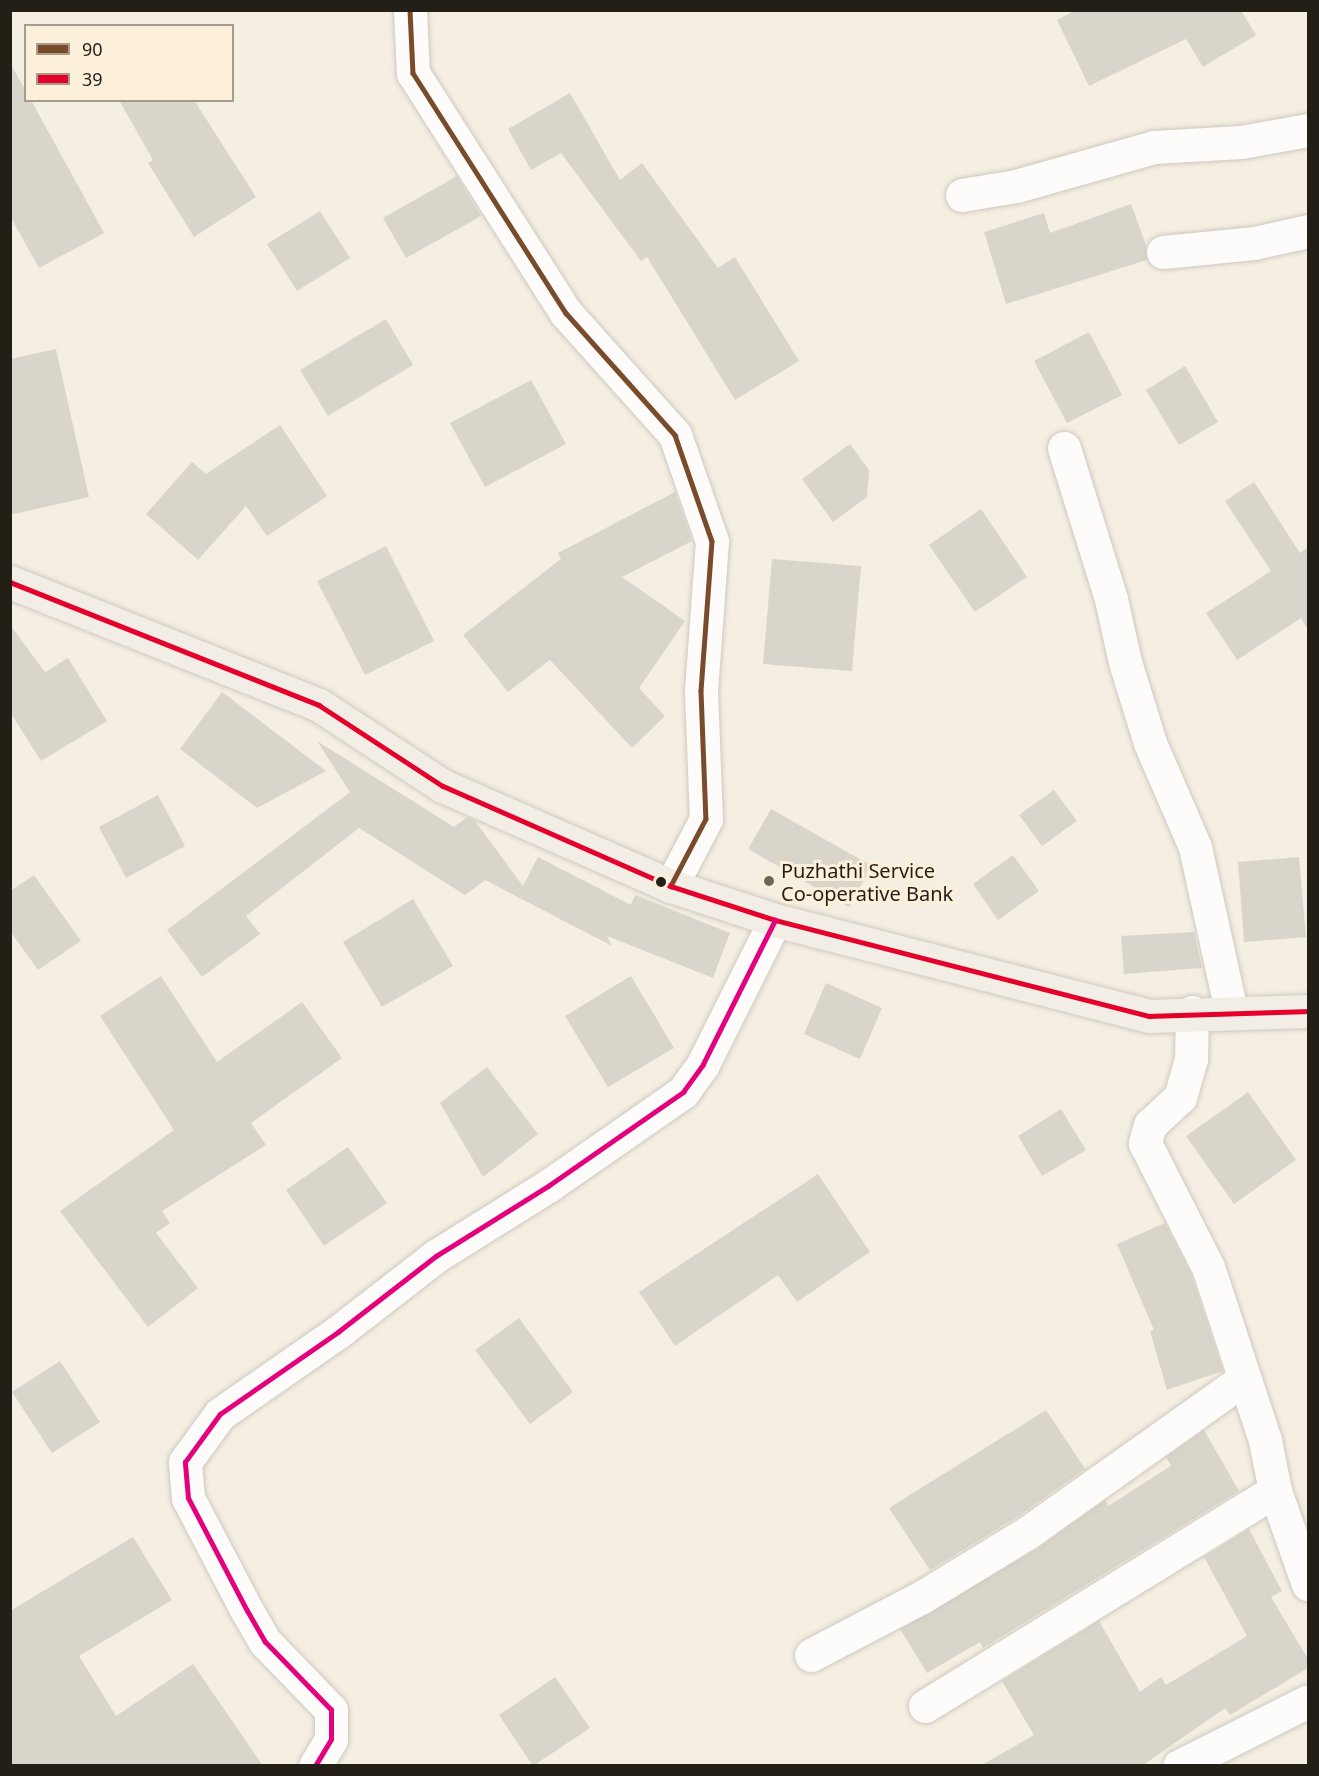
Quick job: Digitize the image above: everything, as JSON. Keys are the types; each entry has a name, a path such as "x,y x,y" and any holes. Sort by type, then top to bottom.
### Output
{"main road":[{"path":"10,582 319,705 442,786 671,885 775,920 1149,1016 1192,1012 1308,1011"}],"street":[{"path":"410,10 413,73 566,313 675,435 712,541 701,691 706,819 671,885"},
{"path":"962,195 1016,186 1155,147 1241,142 1308,130"},
{"path":"1163,252 1254,243 1308,231"},
{"path":"1064,448 1111,598 1125,662 1150,743 1195,847 1231,1011"},
{"path":"315,1766 330,1739 331,1710 265,1642 246,1611 188,1498 185,1462 220,1414 338,1332 436,1257 548,1186 683,1092 703,1064 775,920"},
{"path":"1192,1012 1191,1059 1180,1097 1150,1125 1145,1143 1208,1268 1265,1440 1275,1491 1308,1584"},
{"path":"812,1655 922,1597 1017,1539 1090,1492 1213,1397 1245,1378"},
{"path":"925,1706 1275,1491"},
{"path":"1179,1766 1308,1701"}],"building":[{"path":"1076,10 1245,10 1242,12 1256,35 1203,67 1186,39 1089,86 1057,20"},
{"path":"10,63 24,88 24,102 32,102 104,233 39,268 10,216"},
{"path":"570,93 620,180 642,163 718,268 735,257 799,361 735,400 647,257 641,261 561,153 531,170 508,129"},
{"path":"120,102 195,102 256,197 194,237 148,163 153,160"},
{"path":"457,176 481,216 406,258 383,218"},
{"path":"1131,204 1146,245 1147,260 1006,304 984,232 1044,213 1050,233"},
{"path":"320,211 350,258 297,291 267,244"},
{"path":"386,319 413,365 328,416 300,370"},
{"path":"1089,332 1122,395 1067,423 1034,361"},
{"path":"56,349 89,497 10,515 10,359"},
{"path":"1185,366 1218,422 1179,445 1146,390"},
{"path":"531,380 566,444 485,487 450,423"},
{"path":"280,425 327,496 267,536 246,506 198,560 146,514 192,462 206,474"},
{"path":"850,444 869,470 867,497 833,522 802,479"},
{"path":"1254,482 1300,553 1308,547 1308,630 1301,618 1237,660 1206,613 1271,571 1225,501"},
{"path":"675,492 692,541 622,577 685,621 639,688 665,716 632,748 550,660 508,692 463,635 561,559 558,553"},
{"path":"981,509 1027,577 975,612 929,545"},
{"path":"386,546 434,641 365,675 317,581"},
{"path":"772,559 861,566 852,671 763,664"},
{"path":"10,625 45,672 68,658 107,721 41,761 10,712"},
{"path":"222,692 326,771 257,808 180,749"},
{"path":"317,741 454,827 467,817 475,821 523,886 538,857 631,905 635,895 730,933 713,978 607,936 612,946 485,880 465,895 359,828 246,916 260,934 202,977 167,930 350,792"},
{"path":"1054,790 1077,821 1042,846 1019,815"},
{"path":"158,795 185,846 126,878 99,827"},
{"path":"771,809 872,866 849,907 748,849"},
{"path":"1013,855 1039,891 998,920 973,884"},
{"path":"1299,857 1306,937 1244,942 1238,862"},
{"path":"34,875 81,941 38,970 10,931 10,891"},
{"path":"413,899 453,966 382,1007 343,942"},
{"path":"1194,932 1202,968 1124,974 1121,936"},
{"path":"161,976 217,1062 302,1002 342,1058 251,1123 266,1145 162,1211 170,1223 156,1233 198,1288 148,1327 60,1211 174,1130 100,1016"},
{"path":"631,976 674,1048 608,1087 565,1016"},
{"path":"826,983 882,1008 860,1059 804,1034"},
{"path":"487,1067 538,1134 483,1177 440,1103"},
{"path":"1248,1092 1296,1160 1234,1204 1186,1136"},
{"path":"1061,1109 1086,1150 1042,1176 1018,1136"},
{"path":"348,1147 387,1203 324,1246 286,1190"},
{"path":"818,1174 870,1252 797,1302 778,1275 675,1346 639,1292"},
{"path":"1165,1223 1191,1274 1223,1371 1167,1390 1150,1331 1154,1330 1117,1244"},
{"path":"519,1318 573,1392 530,1424 475,1350"},
{"path":"60,1361 100,1422 52,1453 12,1392"},
{"path":"1046,1410 1085,1469 1017,1517 930,1570 889,1508"},
{"path":"1204,1430 1239,1491 983,1648 980,1642 927,1673 900,1629 1037,1549 1105,1500 1108,1506 1171,1466 1166,1457"},
{"path":"1249,1529 1282,1591 1271,1597 1308,1659 1308,1668 1230,1715 1225,1708 1142,1766 980,1766 1034,1735 1002,1681 1099,1621 1140,1692 1161,1677 1166,1685 1247,1636 1204,1557"},
{"path":"133,1537 172,1600 79,1656 116,1716 193,1664 263,1766 10,1766 10,1611"},
{"path":"555,1677 590,1728 533,1766 499,1715"}],"transit line":[{"name":"90","path":"410,10 413,73 566,313 675,435 712,541 701,691 706,819 671,886"},
{"name":"39","path":"10,582 319,705 443,786 671,886 775,920 1149,1016 1308,1011"},
{"path":"315,1766 331,1739 331,1710 265,1642 188,1498 185,1462 220,1414 338,1332 436,1256 548,1186 683,1092 703,1064 775,920"}],"place":[{"name":"Puzhathi Service Co-operative Bank","path":"769,881"}]}
